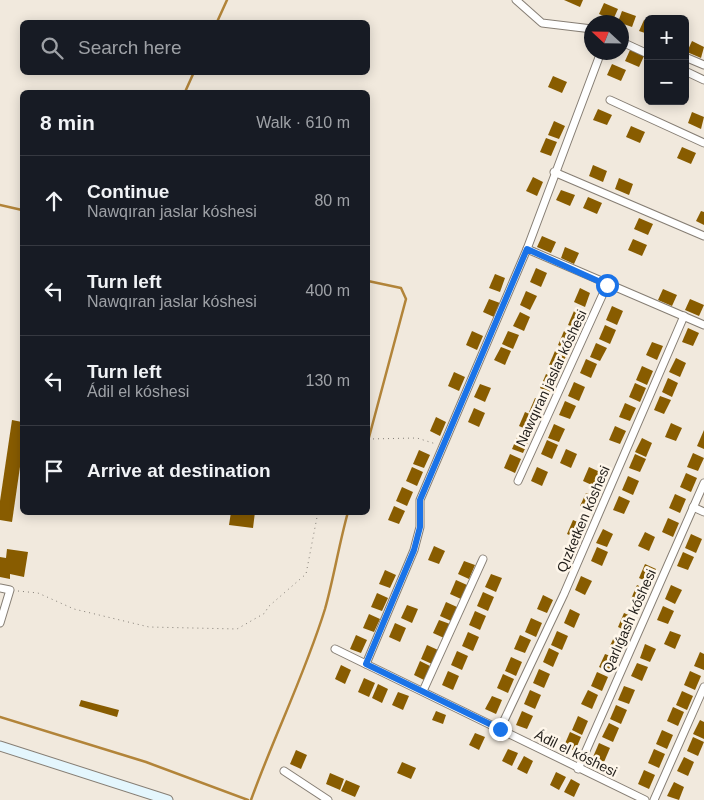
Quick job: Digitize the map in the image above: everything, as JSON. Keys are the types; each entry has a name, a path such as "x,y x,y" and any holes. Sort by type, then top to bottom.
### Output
{"main road":[{"path":"0,746 168,800"}],"street":[{"path":"516,0 542,23 584,28"},
{"path":"629,45 644,52"},
{"path":"689,59 704,65"},
{"path":"366,664 414,550 420,527 420,500 527,249 597,60"},
{"path":"689,73 704,80"},
{"path":"610,100 704,143"},
{"path":"554,172 704,236"},
{"path":"527,249 607,285 704,325"},
{"name":"Nawqıran jaslar kóshesi","path":"518,481 607,285"},
{"name":"Qızketken kóshesi","path":"500,729 564,594 684,316"},
{"name":"Qarlıǵash kóshesi","path":"578,769 704,483"},
{"path":"693,508 704,512"},
{"path":"423,692 483,559"},
{"path":"0,588 10,590 0,623"},
{"name":"Ádil el kóshesi","path":"335,649 645,800"},
{"path":"654,800 704,687"},
{"path":"284,771 328,800"}],"path":[{"path":"370,439 417,438 443,447"},
{"path":"10,590 38,593 74,610 150,627 238,629 265,613 268,607 306,574 317,515"}],"building":[{"path":"564,0 583,0 580,7"},
{"path":"604,3 618,9 615,15 599,14"},
{"path":"622,11 636,16 632,27 629,26 629,15 621,15"},
{"path":"644,20 644,33 639,31"},
{"path":"692,41 704,47 701,58 689,53"},
{"path":"630,50 644,56 639,67 625,61 629,60"},
{"path":"612,64 626,70 621,81 607,75"},
{"path":"553,76 567,82 562,93 548,87"},
{"path":"598,109 612,115 607,125 593,120"},
{"path":"692,112 704,117 701,129 688,123"},
{"path":"554,121 565,126 559,139 548,135"},
{"path":"631,126 645,132 640,143 626,137"},
{"path":"546,138 557,142 551,156 540,152"},
{"path":"682,147 696,153 691,164 677,158"},
{"path":"593,165 607,171 603,182 589,176"},
{"path":"533,177 543,182 537,196 526,191"},
{"path":"619,178 633,184 629,195 615,189"},
{"path":"561,190 575,195 570,206 556,200"},
{"path":"588,197 602,203 597,214 583,208"},
{"path":"701,211 704,212 704,225 696,221"},
{"path":"639,218 653,224 648,235 634,229"},
{"path":"542,236 556,242 551,253 537,247"},
{"path":"633,239 647,245 642,256 628,250"},
{"path":"565,247 579,253 574,264 561,258"},
{"path":"536,268 547,273 541,287 530,282"},
{"path":"495,274 505,278 500,292 489,288"},
{"path":"580,288 590,293 585,307 574,302"},
{"path":"663,289 677,295 672,306 658,300"},
{"path":"526,291 537,296 530,310 520,305"},
{"path":"489,299 500,303 494,317 483,312"},
{"path":"690,299 704,305 699,316 685,310"},
{"path":"612,306 623,311 617,325 606,320"},
{"path":"574,311 585,316 579,329 568,325"},
{"path":"520,312 530,317 524,331 513,326"},
{"path":"605,325 616,330 610,344 599,339"},
{"path":"688,328 699,333 693,346 682,342"},
{"path":"472,331 483,336 477,350 466,345"},
{"path":"508,331 519,335 513,349 502,344"},
{"path":"564,331 575,336 568,350 558,345"},
{"path":"652,342 663,346 657,360 646,355"},
{"path":"596,343 607,348 600,361 590,357"},
{"path":"501,347 511,351 505,365 494,360"},
{"path":"555,351 566,356 560,370 549,365"},
{"path":"676,358 686,363 680,377 669,372"},
{"path":"586,359 597,364 591,378 580,373"},
{"path":"642,366 653,371 647,385 636,380"},
{"path":"454,372 465,377 459,391 448,386"},
{"path":"546,374 557,379 551,393 540,388"},
{"path":"668,378 678,383 672,397 662,392"},
{"path":"574,382 585,387 579,401 568,396"},
{"path":"635,383 646,388 640,402 629,397"},
{"path":"480,384 491,388 485,402 474,397"},
{"path":"660,396 671,400 664,414 654,410"},
{"path":"535,398 546,403 540,417 529,412"},
{"path":"565,401 576,406 570,419 559,415"},
{"path":"625,403 636,408 630,421 619,417"},
{"path":"474,408 485,413 479,427 468,422"},
{"path":"525,412 536,417 530,431 519,426"},
{"path":"436,417 446,422 440,436 430,431"},
{"path":"12,420 20,422 20,467 12,522 0,520 0,501"},
{"path":"671,423 682,428 676,441 665,437"},
{"path":"554,424 565,429 559,442 548,438"},
{"path":"615,426 626,431 620,444 609,440"},
{"path":"704,430 704,449 697,446"},
{"path":"518,435 529,440 523,453 512,449"},
{"path":"642,438 652,443 646,457 635,452"},
{"path":"547,440 558,445 552,459 541,454"},
{"path":"566,449 577,454 571,468 560,463"},
{"path":"419,450 430,455 424,468 413,464"},
{"path":"693,453 704,458 698,471 687,467"},
{"path":"510,454 521,459 515,473 504,468"},
{"path":"635,454 646,459 640,472 629,468"},
{"path":"412,467 423,472 417,486 406,481"},
{"path":"537,467 548,472 542,486 531,481"},
{"path":"589,467 600,472 594,486 583,481"},
{"path":"686,473 697,478 691,492 680,487"},
{"path":"628,476 639,481 633,495 622,490"},
{"path":"402,487 413,492 407,506 396,501"},
{"path":"586,493 597,497 590,511 580,506"},
{"path":"675,494 686,499 680,513 669,508"},
{"path":"619,496 630,501 624,514 613,510"},
{"path":"394,506 405,511 399,524 388,520"},
{"path":"231,515 255,515 253,528 229,525"},
{"path":"668,518 679,523 673,537 662,532"},
{"path":"573,520 584,525 578,539 567,534"},
{"path":"603,529 613,534 607,547 596,543"},
{"path":"645,532 655,537 649,551 638,546"},
{"path":"691,534 702,539 696,553 685,548"},
{"path":"434,546 445,551 439,564 428,560"},
{"path":"597,547 608,552 602,566 591,561"},
{"path":"7,549 28,552 24,577 10,574 10,579 0,577 0,557 6,558"},
{"path":"683,552 694,557 688,570 677,566"},
{"path":"464,561 475,565 469,579 458,574"},
{"path":"645,564 656,569 650,583 639,578"},
{"path":"385,570 396,575 390,588 379,584"},
{"path":"491,574 502,578 496,592 485,587"},
{"path":"581,576 592,581 585,595 575,590"},
{"path":"456,580 467,585 461,599 450,594"},
{"path":"637,585 648,590 642,604 631,599"},
{"path":"671,585 682,590 675,604 665,599"},
{"path":"483,592 494,597 488,611 477,606"},
{"path":"377,593 388,598 382,611 371,607"},
{"path":"543,595 553,600 547,613 537,609"},
{"path":"446,602 457,607 451,621 440,616"},
{"path":"407,605 418,609 412,623 401,618"},
{"path":"663,606 674,611 668,624 657,620"},
{"path":"570,609 580,614 574,628 564,623"},
{"path":"475,611 486,616 480,630 469,625"},
{"path":"624,613 635,618 629,632 618,627"},
{"path":"369,614 380,619 374,632 363,628"},
{"path":"531,618 542,623 536,637 525,632"},
{"path":"439,620 450,624 444,638 433,633"},
{"path":"395,623 406,628 400,642 389,637"},
{"path":"557,631 568,636 562,650 551,645"},
{"path":"670,631 681,635 675,649 664,644"},
{"path":"468,632 479,637 473,651 462,646"},
{"path":"356,635 367,640 361,653 350,649"},
{"path":"520,635 531,640 525,653 514,649"},
{"path":"615,635 626,639 620,653 609,648"},
{"path":"645,644 656,649 650,662 640,658"},
{"path":"427,645 438,650 432,664 421,659"},
{"path":"549,648 559,653 553,667 543,662"},
{"path":"457,651 468,656 462,670 451,665"},
{"path":"700,652 704,654 704,670 694,666"},
{"path":"605,654 616,658 610,672 599,667"},
{"path":"511,657 522,662 516,676 505,671"},
{"path":"420,661 430,666 424,680 414,675"},
{"path":"637,663 648,667 642,681 631,676"},
{"path":"341,665 351,670 345,684 335,679"},
{"path":"539,669 550,674 544,688 533,683"},
{"path":"448,671 459,676 453,690 442,685"},
{"path":"690,671 701,676 695,690 684,685"},
{"path":"597,672 608,677 602,691 591,686"},
{"path":"503,674 514,679 508,693 497,688"},
{"path":"364,678 375,683 369,697 358,692"},
{"path":"378,684 388,689 382,703 372,698"},
{"path":"624,686 635,690 629,704 618,700"},
{"path":"530,690 541,695 535,709 524,704"},
{"path":"588,690 598,695 592,709 581,704"},
{"path":"682,691 693,696 687,710 676,705"},
{"path":"398,692 409,696 403,710 392,705"},
{"path":"492,696 502,700 496,714 485,709"},
{"path":"81,700 119,710 117,717 79,706"},
{"path":"616,705 627,710 621,724 610,719"},
{"path":"673,707 684,712 678,726 667,721"},
{"path":"436,711 446,715 443,724 432,720"},
{"path":"522,711 533,716 527,729 516,725"},
{"path":"578,716 588,721 582,735 572,730"},
{"path":"700,720 704,722 704,739 693,734"},
{"path":"609,723 619,728 613,742 602,737"},
{"path":"662,730 673,735 667,749 656,744"},
{"path":"570,732 581,737 575,751 564,746"},
{"path":"475,733 485,737 479,750 469,745"},
{"path":"693,737 704,742 698,756 687,751"},
{"path":"599,743 610,748 604,762 593,757"},
{"path":"508,749 518,753 512,766 502,761"},
{"path":"654,749 665,754 659,768 648,763"},
{"path":"296,750 307,755 301,769 290,764"},
{"path":"524,756 533,761 527,774 517,769"},
{"path":"684,757 694,762 688,776 677,771"},
{"path":"402,762 416,768 411,779 397,773"},
{"path":"644,770 655,775 649,789 638,784"},
{"path":"556,772 566,777 559,790 550,785"},
{"path":"330,773 344,779 340,790 326,784"},
{"path":"571,779 580,784 574,797 564,792"},
{"path":"346,780 360,786 355,797 341,791"},
{"path":"674,782 684,787 679,800 667,796"}],"waterway":[{"path":"218,20 227,0"},
{"path":"186,90 193,75"},
{"path":"0,205 20,210"},
{"path":"370,281 401,288 406,299 370,434"},
{"path":"251,800 317,633 325,609 347,515"},
{"path":"0,717 146,762 248,800"}],"route":[{"path":"500,729 366,664 414,550 420,527 420,500 527,249 607,285"}]}
